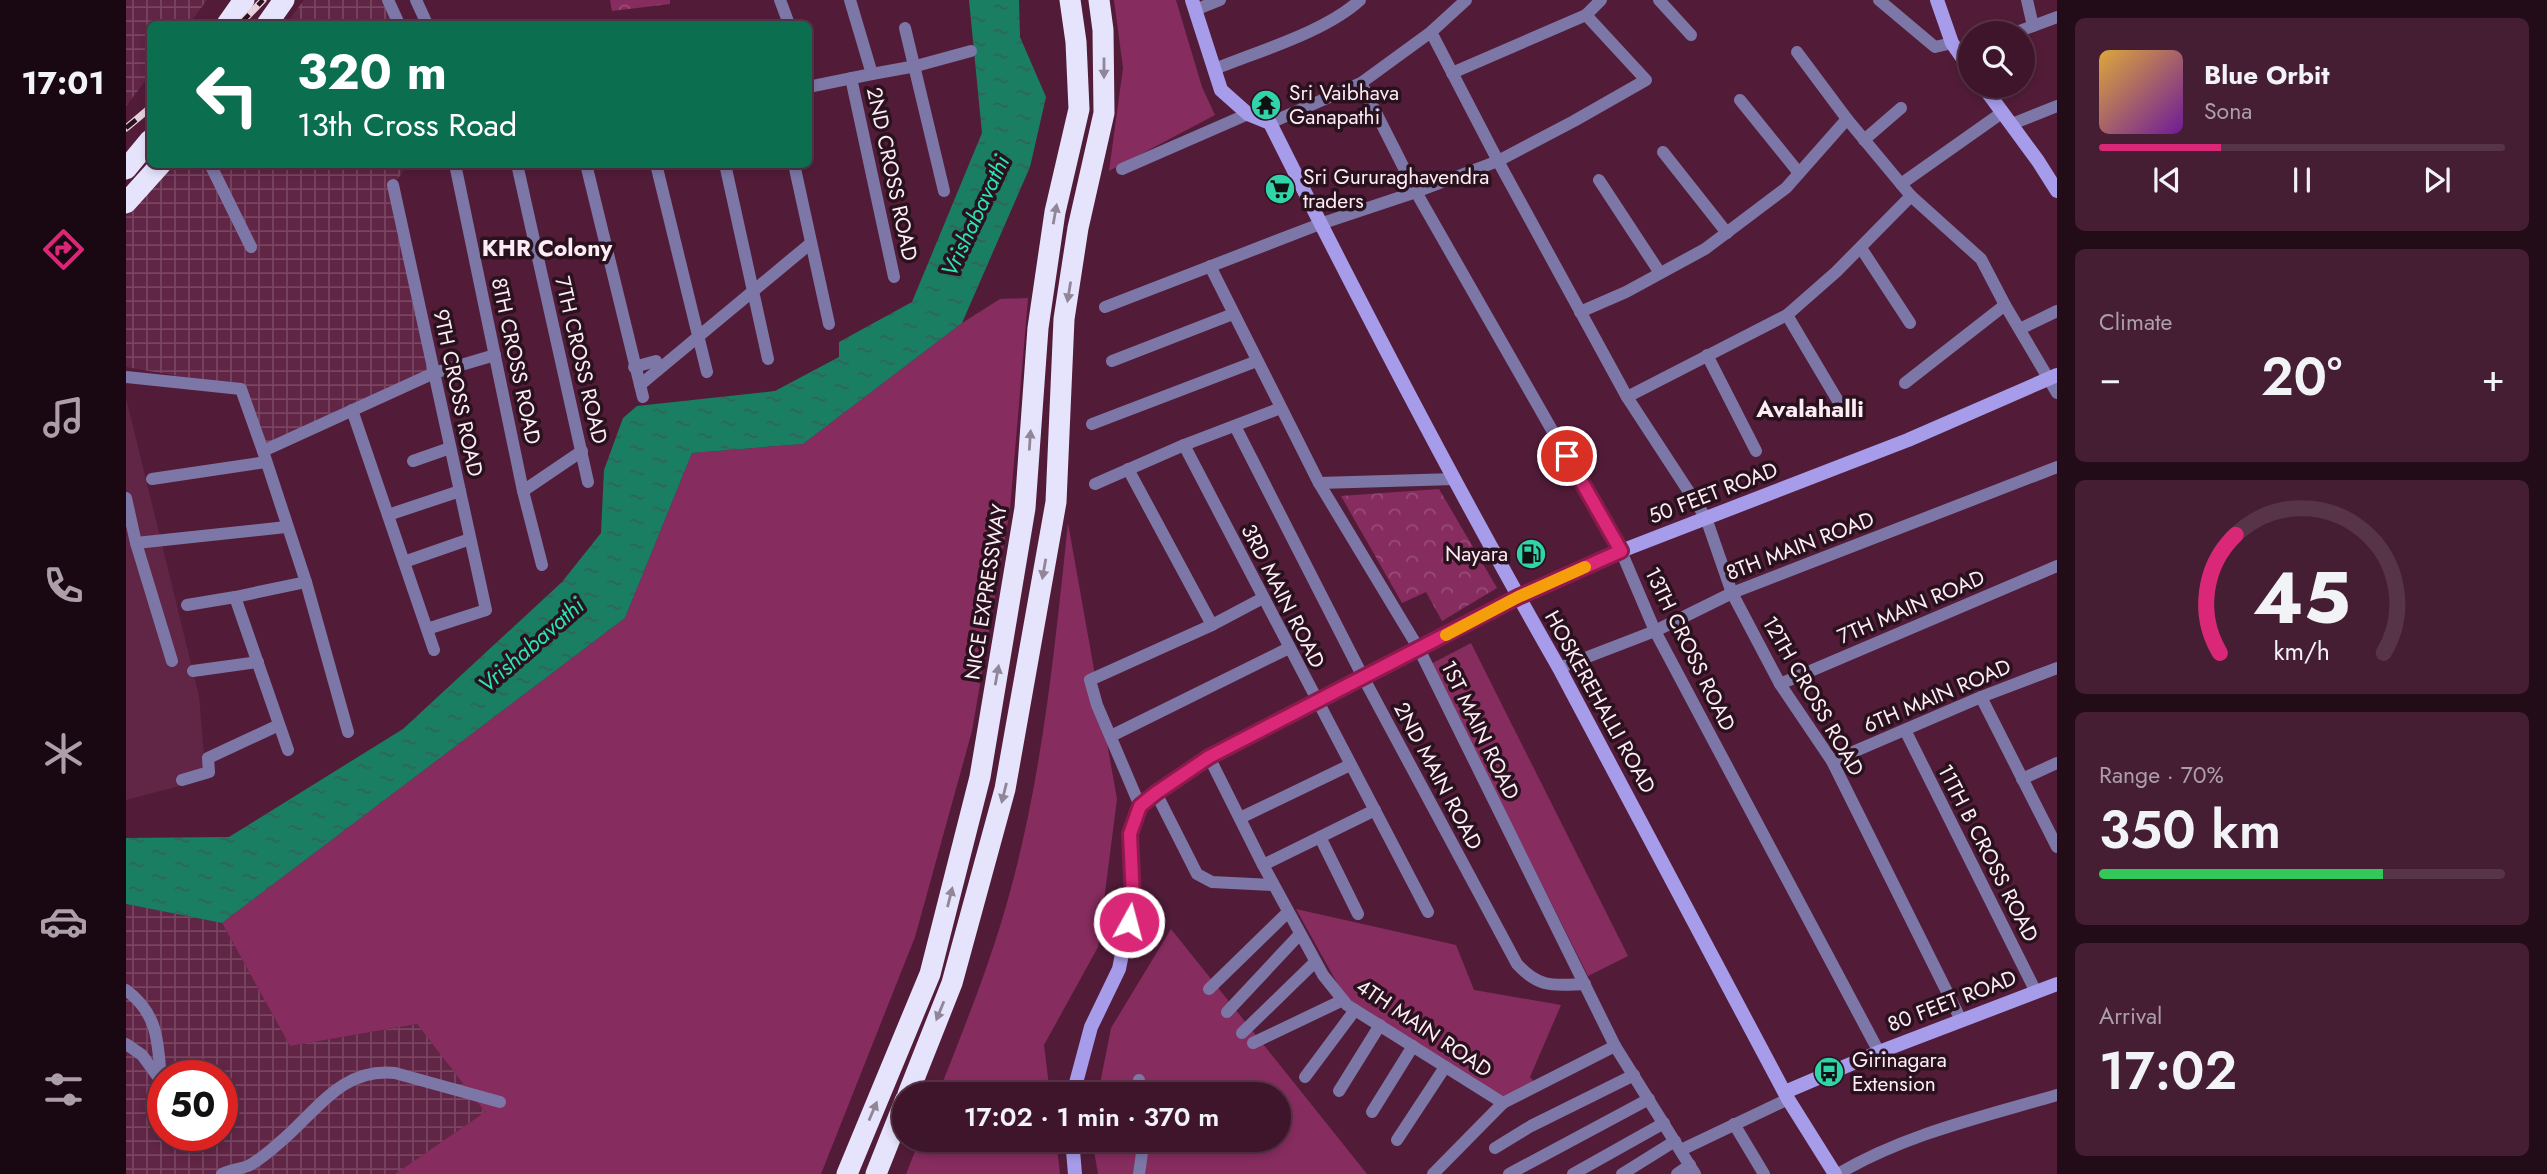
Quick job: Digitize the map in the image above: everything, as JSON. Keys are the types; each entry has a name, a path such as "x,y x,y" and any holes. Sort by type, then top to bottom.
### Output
{"highway":[{"path":"230,21 244,0"},
{"path":"269,21 284,0"},
{"name":"NICE EXPRESSWAY","path":"847,1174 930,974 980,778 1025,509 1038,328 1055,212 1079,109 1076,42 1070,0"},
{"path":"913,1082 952,983 1005,789 1056,502 1065,319 1078,228 1104,113 1103,30 1099,0"},
{"path":"126,169 147,144"},
{"path":"126,204 158,168"},
{"path":"876,1174 892,1134"}],"street":[{"path":"388,0 398,21"},
{"path":"416,0 426,21"},
{"path":"780,0 788,21"},
{"path":"850,0 873,74"},
{"path":"1220,0 1194,5 1221,90 1248,114 1270,123 1361,82 1431,32 1466,0"},
{"path":"1214,69 1315,28 1347,12 1360,0"},
{"path":"1452,73 1586,15 1601,0"},
{"path":"1659,0 1691,35"},
{"path":"1879,0 1936,47 1958,49"},
{"path":"1937,0 1958,45"},
{"path":"2027,0 2032,21"},
{"path":"1105,307 1320,224 1498,161 1646,80 1586,15"},
{"path":"2035,25 2057,17"},
{"path":"905,28 944,191"},
{"name":"12TH CROSS ROAD","path":"1431,32 1627,397 1706,518 1732,593 1780,684 1832,761 1961,1020"},
{"path":"812,87 916,66 971,51"},
{"path":"1797,52 1900,184 1981,259 2005,305 2053,376 2057,393"},
{"name":"2ND CROSS ROAD","path":"851,78 894,277"},
{"name":"13TH CROSS ROAD","path":"1361,82 1416,192 1621,551 1655,631 1879,1052"},
{"path":"1992,98 2057,191"},
{"path":"1740,100 1799,173"},
{"path":"1900,184 2007,118 2057,106"},
{"path":"1864,140 1901,108"},
{"path":"1122,169 1248,114"},
{"path":"1580,312 1705,249 1786,188 1847,119"},
{"name":"HOSKEREHALLI ROAD","path":"1270,123 1320,224 1455,479 1559,667 1787,1096 1837,1174"},
{"path":"1663,152 1727,233"},
{"path":"212,168 251,247"},
{"name":"8TH CROSS ROAD","path":"456,168 523,491 542,565"},
{"name":"7TH CROSS ROAD","path":"518,168 588,482"},
{"path":"587,168 641,391 698,337 811,243"},
{"path":"657,168 707,372"},
{"path":"726,168 768,359"},
{"path":"795,168 829,324"},
{"path":"1599,180 1660,273"},
{"name":"9TH CROSS ROAD","path":"393,185 486,610 426,629"},
{"path":"1627,397 1787,315 1836,272 1911,196"},
{"path":"1861,248 1910,323"},
{"name":"1ST MAIN ROAD","path":"1210,266 1319,483 1419,649 1615,1046 1693,1169"},
{"path":"1905,383 2005,305"},
{"path":"2020,329 2057,311"},
{"path":"1112,361 1233,314"},
{"path":"1787,315 1838,401"},
{"path":"152,479 264,456 352,410 434,373 495,355"},
{"path":"1707,355 1756,451"},
{"path":"635,367 656,361"},
{"path":"1092,424 1257,361"},
{"name":"50 FEET ROAD","path":"1140,806 1209,757 1518,597 1621,551 1908,440 2053,376"},
{"path":"126,377 241,389 306,582 348,732"},
{"path":"1095,484 1184,445 1280,408"},
{"path":"352,410 434,650"},
{"name":"2ND MAIN ROAD","path":"1235,426 1363,677 1517,964 1530,978 1545,985 1585,984"},
{"name":"3RD MAIN ROAD","path":"1184,445 1428,912"},
{"path":"414,461 450,448"},
{"path":"523,491 582,451"},
{"name":"8TH MAIN ROAD","path":"1559,667 1655,631 1732,593 2057,467"},
{"path":"1128,470 1212,625"},
{"path":"1319,483 1455,479"},
{"path":"388,515 460,491"},
{"path":"126,498 136,543 172,662"},
{"path":"136,543 286,527"},
{"path":"404,562 470,539"},
{"name":"7TH MAIN ROAD","path":"1780,684 2057,566"},
{"path":"187,606 306,582"},
{"path":"235,597 288,750"},
{"path":"1076,1082 1091,1027 1119,969 1133,899 1130,834 1140,806 1090,680 1212,625 1263,598"},
{"path":"1111,736 1289,648"},
{"path":"193,671 258,662"},
{"name":"6TH MAIN ROAD","path":"1832,761 1981,697 2057,668"},
{"path":"1981,697 2057,847"},
{"path":"182,780 209,772 208,758 279,726"},
{"name":"11TH B CROSS ROAD","path":"1905,730 2036,992"},
{"name":"4TH MAIN ROAD","path":"1209,757 1262,865 1315,962 1343,1000 1355,1010 1503,1103 1615,1046"},
{"path":"2022,779 2057,763"},
{"path":"1240,818 1350,765"},
{"path":"1156,793 1197,874 1212,882 1273,885"},
{"path":"1262,865 1375,810"},
{"path":"1320,836 1358,914"},
{"path":"1209,989 1288,912"},
{"path":"1227,1012 1300,934"},
{"path":"1242,1033 1315,962"},
{"name":"80 FEET ROAD","path":"1787,1096 1879,1052 2057,984"},
{"path":"126,990 141,1001 155,1025 161,1081 142,1055 126,1044"},
{"path":"1253,1043 1343,1000"},
{"path":"1305,1077 1355,1010"},
{"path":"1339,1091 1380,1025"},
{"path":"1372,1112 1413,1046"},
{"path":"1396,1140 1445,1067"},
{"path":"222,1174 242,1171 280,1142 326,1096 366,1074 380,1071 395,1073 500,1102"},
{"path":"1495,1148 1531,1126 1634,1075"},
{"path":"1622,1174 1678,1146 1734,1125 1787,1096"},
{"path":"1837,1174 1896,1144 2057,1096"},
{"path":"1510,1174 1649,1099"},
{"path":"1433,1174 1503,1103"},
{"path":"1573,1174 1664,1123"},
{"path":"1734,1125 1764,1174"},
{"path":"1073,1152 1074,1174"},
{"path":"1139,1174 1142,1152"},
{"path":"1677,1174 1693,1169"}],"shaded area":[{"path":"126,0 207,0 191,21 147,21 147,79 126,106"},
{"path":"304,0 384,0 394,21 288,21"},
{"path":"170,168 406,168 393,185 432,370 265,447 236,386 126,367 126,214"},
{"path":"126,398 199,696 206,779 126,800"},
{"path":"126,904 222,923 290,1046 417,1024 485,1112 395,1174 126,1174"}],"green space":[{"path":"610,0 670,0 670,4 612,11"},
{"path":"1114,0 1176,0 1202,87 1215,115 1109,171 1123,68"},
{"path":"1028,298 1010,509 972,731 915,937 821,1174 395,1174 485,1112 417,1024 290,1046 222,923 625,618 692,453 803,444 962,323 1000,299"},
{"path":"1439,489 1497,588 1442,621 1426,592 1402,603 1341,496"},
{"path":"1068,523 1117,799 1098,947 1044,1045 1049,1082 943,1082 995,942 1015,871 1036,773"},
{"path":"1471,643 1628,956 1588,976 1431,664"},
{"path":"1296,909 1456,945 1474,990 1561,1005 1530,1077 1536,1084 1504,1099 1346,999"},
{"path":"1171,929 1367,1174 1098,1174 1094,1152 1291,1152 1291,1082 1100,1082 1111,1028"},
{"path":"915,1152 1057,1152 1060,1174 906,1174"}],"water":[{"name":"Vrishabavathi","path":"969,0 1019,0 1020,37 1046,97 1030,167 962,323 803,444 692,453 625,618 222,923 126,904 126,838 229,837 403,729 562,582 601,533 604,470 623,418 637,406 775,391 839,357 839,342 912,302 982,133"}],"railway":[{"path":"243,21 263,0"},
{"path":"126,128 147,110"}],"slow traffic":[{"path":"1446,635 1518,597 1585,567"}],"place":[{"name":"Sri Vaibhava Ganapathi","path":"1266,105"},
{"name":"Sri Gururaghavendra traders","path":"1280,189"},
{"name":"Nayara","path":"1531,554"},
{"name":"Girinagara Extension","path":"1829,1072"}],"district":[{"name":"KHR Colony","path":"547,248"},
{"name":"Avalahalli","path":"1810,408"}],"route":[{"path":"1129,922 1133,899 1130,834 1140,806 1156,793 1209,757 1518,597 1621,551 1567,456"}]}
